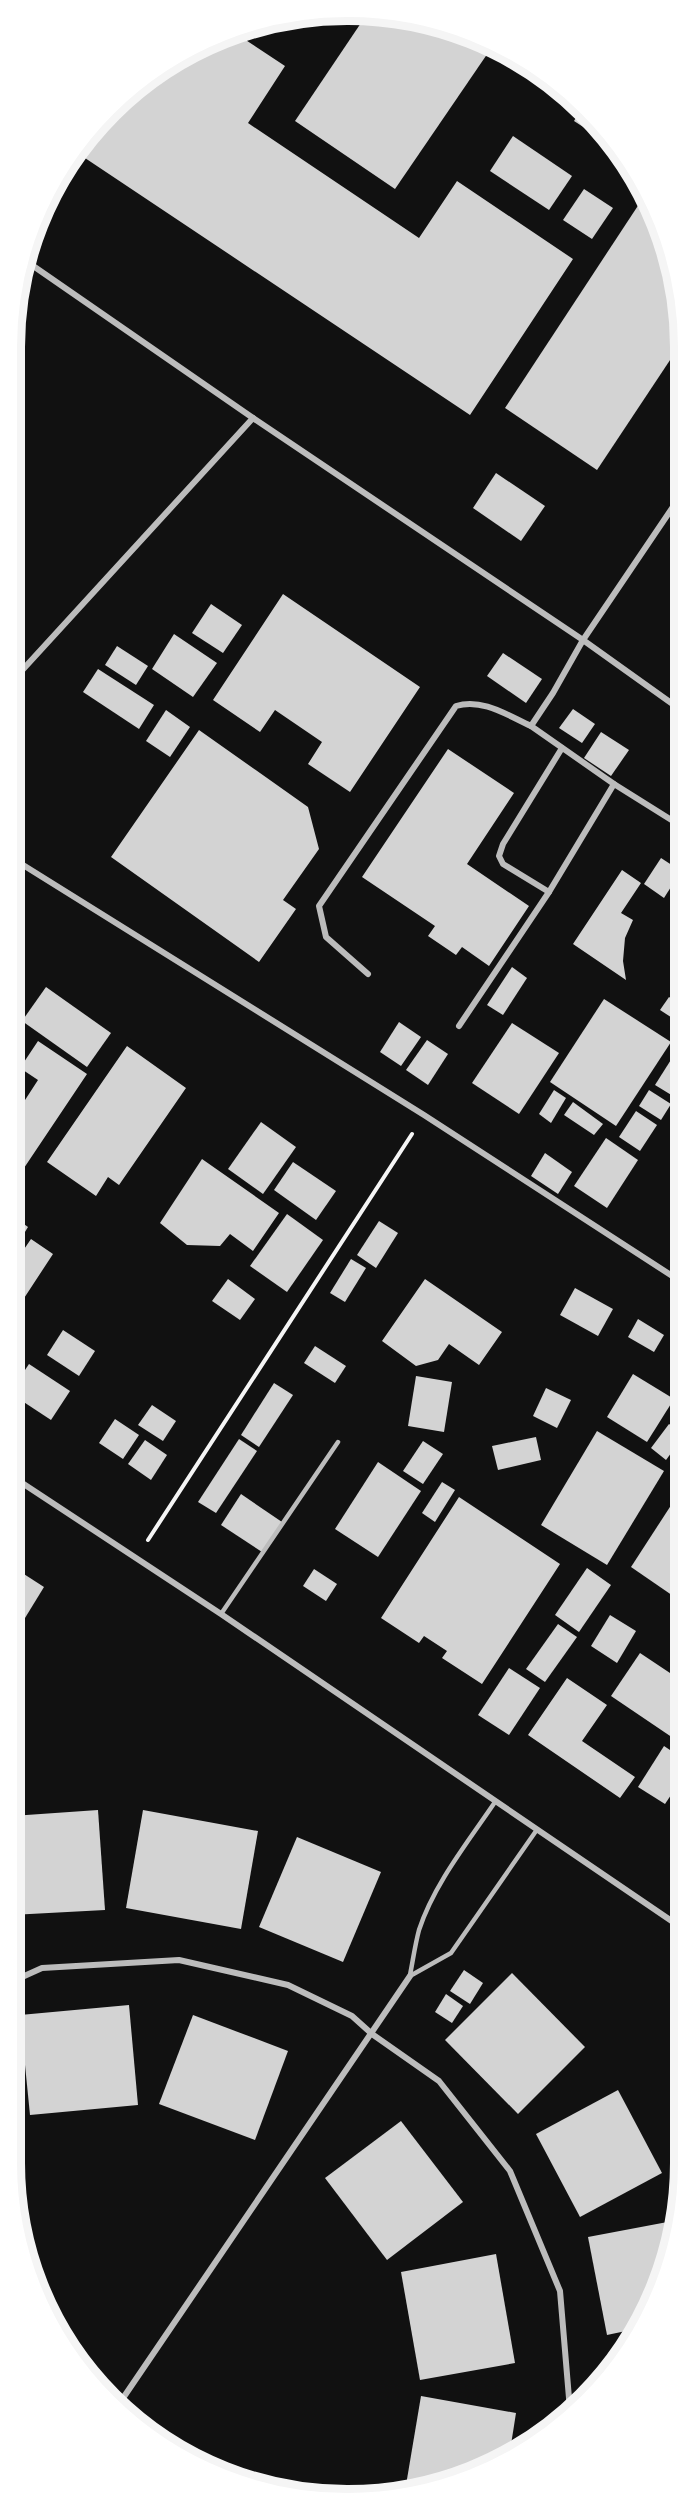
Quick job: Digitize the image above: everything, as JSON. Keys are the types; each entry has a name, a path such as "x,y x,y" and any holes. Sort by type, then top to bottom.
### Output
{"street":[{"path":"32,265 253,418 583,640 674,705"},
{"path":"21,672 253,418"},
{"path":"531,726 583,640 674,505"},
{"path":"368,974 326,937 319,906 456,706 468,703 482,704 531,726 614,784 674,822"},
{"path":"549,892 503,864 499,856 503,844 562,748"},
{"path":"459,1026 549,892 614,784"},
{"path":"21,864 424,1115 674,1277"},
{"path":"21,1482 221,1614 536,1831 674,1923"},
{"path":"21,1977 42,1968 179,1960 288,1985 352,2016 372,2034 439,2081 510,2171 560,2291 569,2402"},
{"path":"123,2399 410,1976"}],"lane":[{"path":"221,1614 338,1442"},
{"path":"410,1976 419,1930 425,1915 452,1866 495,1802"},
{"path":"410,1976 451,1953 536,1831"}],"path":[{"path":"136,1560 424,1115"}],"building":[{"path":"362,22 411,27 432,32 488,53 395,189 295,121"},
{"path":"243,38 285,66 248,123 419,238 457,181 573,259 470,415 83,156 102,132 149,88 184,65 223,46"},
{"path":"577,116 595,135 574,121"},
{"path":"513,136 572,176 549,210 490,171"},
{"path":"584,189 613,208 592,239 563,220"},
{"path":"640,203 657,243 668,284 674,354 597,470 505,408"},
{"path":"496,473 545,506 521,541 473,508"},
{"path":"283,594 420,687 350,792 308,764 322,742 275,710 260,732 213,700"},
{"path":"211,604 242,625 223,653 192,633"},
{"path":"174,634 217,663 193,697 152,669"},
{"path":"117,646 148,666 136,685 105,665"},
{"path":"503,653 542,679 526,703 487,676"},
{"path":"98,669 154,705 139,729 83,692"},
{"path":"573,709 595,724 582,743 559,728"},
{"path":"166,710 190,727 170,757 146,741"},
{"path":"199,730 308,807 319,849 283,900 296,909 259,962 111,857"},
{"path":"601,732 629,750 611,776 584,758"},
{"path":"448,749 514,793 467,864 529,906 489,966 462,947 456,955 428,936 435,926 362,877"},
{"path":"661,858 674,866 674,882 664,898 644,884"},
{"path":"622,870 641,883 621,913 633,920 625,938 623,961 626,980 573,944"},
{"path":"512,967 527,978 503,1015 487,1005"},
{"path":"46,987 111,1033 87,1067 22,1021"},
{"path":"669,997 674,1000 674,1019 660,1010"},
{"path":"604,999 671,1042 616,1126 550,1082"},
{"path":"399,1022 421,1037 401,1066 380,1052"},
{"path":"512,1023 559,1053 519,1114 472,1083"},
{"path":"427,1040 448,1054 428,1085 406,1070"},
{"path":"38,1041 87,1074 24,1168 21,1166 21,1106 38,1080 21,1066"},
{"path":"127,1046 186,1088 119,1185 108,1177 96,1196 47,1162"},
{"path":"674,1055 674,1094 673,1096 655,1085"},
{"path":"554,1090 566,1098 551,1123 539,1114"},
{"path":"649,1090 671,1104 661,1120 639,1106"},
{"path":"573,1102 603,1124 594,1135 564,1115"},
{"path":"636,1111 657,1125 640,1151 619,1137"},
{"path":"261,1122 296,1147 263,1194 228,1169"},
{"path":"606,1138 638,1160 607,1208 574,1186"},
{"path":"545,1153 572,1172 558,1194 531,1176"},
{"path":"202,1159 279,1213 253,1251 230,1234 220,1246 187,1245 160,1223"},
{"path":"293,1162 336,1191 316,1220 274,1190"},
{"path":"287,1214 323,1240 287,1292 250,1266"},
{"path":"379,1221 398,1233 376,1268 357,1255"},
{"path":"21,1222 28,1227 21,1238"},
{"path":"31,1239 53,1254 21,1303 21,1254"},
{"path":"351,1259 366,1268 345,1302 330,1293"},
{"path":"228,1279 255,1299 240,1320 212,1301"},
{"path":"425,1279 502,1332 479,1365 449,1344 438,1360 416,1366 382,1341"},
{"path":"575,1288 613,1309 598,1336 560,1315"},
{"path":"638,1319 664,1335 654,1352 628,1337"},
{"path":"63,1330 95,1351 79,1376 47,1355"},
{"path":"315,1346 346,1366 335,1383 304,1363"},
{"path":"29,1364 70,1391 51,1420 21,1400 21,1376"},
{"path":"633,1374 674,1399 647,1442 607,1417"},
{"path":"416,1376 452,1382 444,1432 408,1426"},
{"path":"274,1383 293,1395 259,1447 241,1435"},
{"path":"546,1388 571,1400 557,1428 533,1416"},
{"path":"152,1405 176,1421 163,1441 138,1425"},
{"path":"115,1419 139,1435 123,1459 99,1443"},
{"path":"669,1424 674,1427 674,1449 666,1460 651,1448"},
{"path":"597,1431 664,1471 607,1565 541,1525"},
{"path":"536,1437 541,1460 498,1470 492,1446"},
{"path":"239,1439 257,1451 216,1513 198,1502"},
{"path":"145,1440 167,1455 151,1480 128,1464"},
{"path":"423,1441 443,1454 423,1484 403,1471"},
{"path":"378,1462 421,1491 378,1557 335,1529"},
{"path":"442,1482 455,1490 435,1522 422,1513"},
{"path":"241,1494 282,1522 262,1552 221,1525"},
{"path":"459,1497 560,1564 482,1684 442,1658 447,1651 424,1636 419,1643 381,1618"},
{"path":"674,1501 674,1597 631,1567"},
{"path":"587,1568 611,1585 579,1632 555,1615"},
{"path":"314,1569 337,1584 326,1601 303,1586"},
{"path":"21,1572 44,1587 25,1618 21,1616"},
{"path":"610,1615 636,1631 617,1663 591,1646"},
{"path":"558,1624 577,1637 545,1682 526,1669"},
{"path":"640,1653 674,1676 674,1739 611,1696"},
{"path":"509,1668 540,1688 509,1735 478,1715"},
{"path":"567,1678 607,1705 582,1741 635,1777 620,1798 528,1735"},
{"path":"664,1746 674,1753 674,1790 665,1804 638,1787"},
{"path":"98,1810 105,1910 21,1914 21,1815"},
{"path":"143,1810 258,1831 241,1929 126,1908"},
{"path":"297,1837 381,1872 343,1962 259,1927"},
{"path":"464,1970 483,1983 470,2004 450,1991"},
{"path":"512,1973 585,2047 518,2114 445,2040"},
{"path":"446,1994 463,2006 452,2023 435,2012"},
{"path":"129,2005 138,2105 30,2115 21,2015"},
{"path":"193,2015 288,2051 255,2140 159,2104"},
{"path":"618,2090 662,2173 580,2217 536,2134"},
{"path":"401,2121 463,2202 387,2260 325,2178"},
{"path":"669,2222 657,2267 627,2331 607,2335 588,2237"},
{"path":"496,2254 515,2363 420,2380 401,2272"},
{"path":"421,2396 516,2413 511,2445 452,2472 406,2484"}]}
